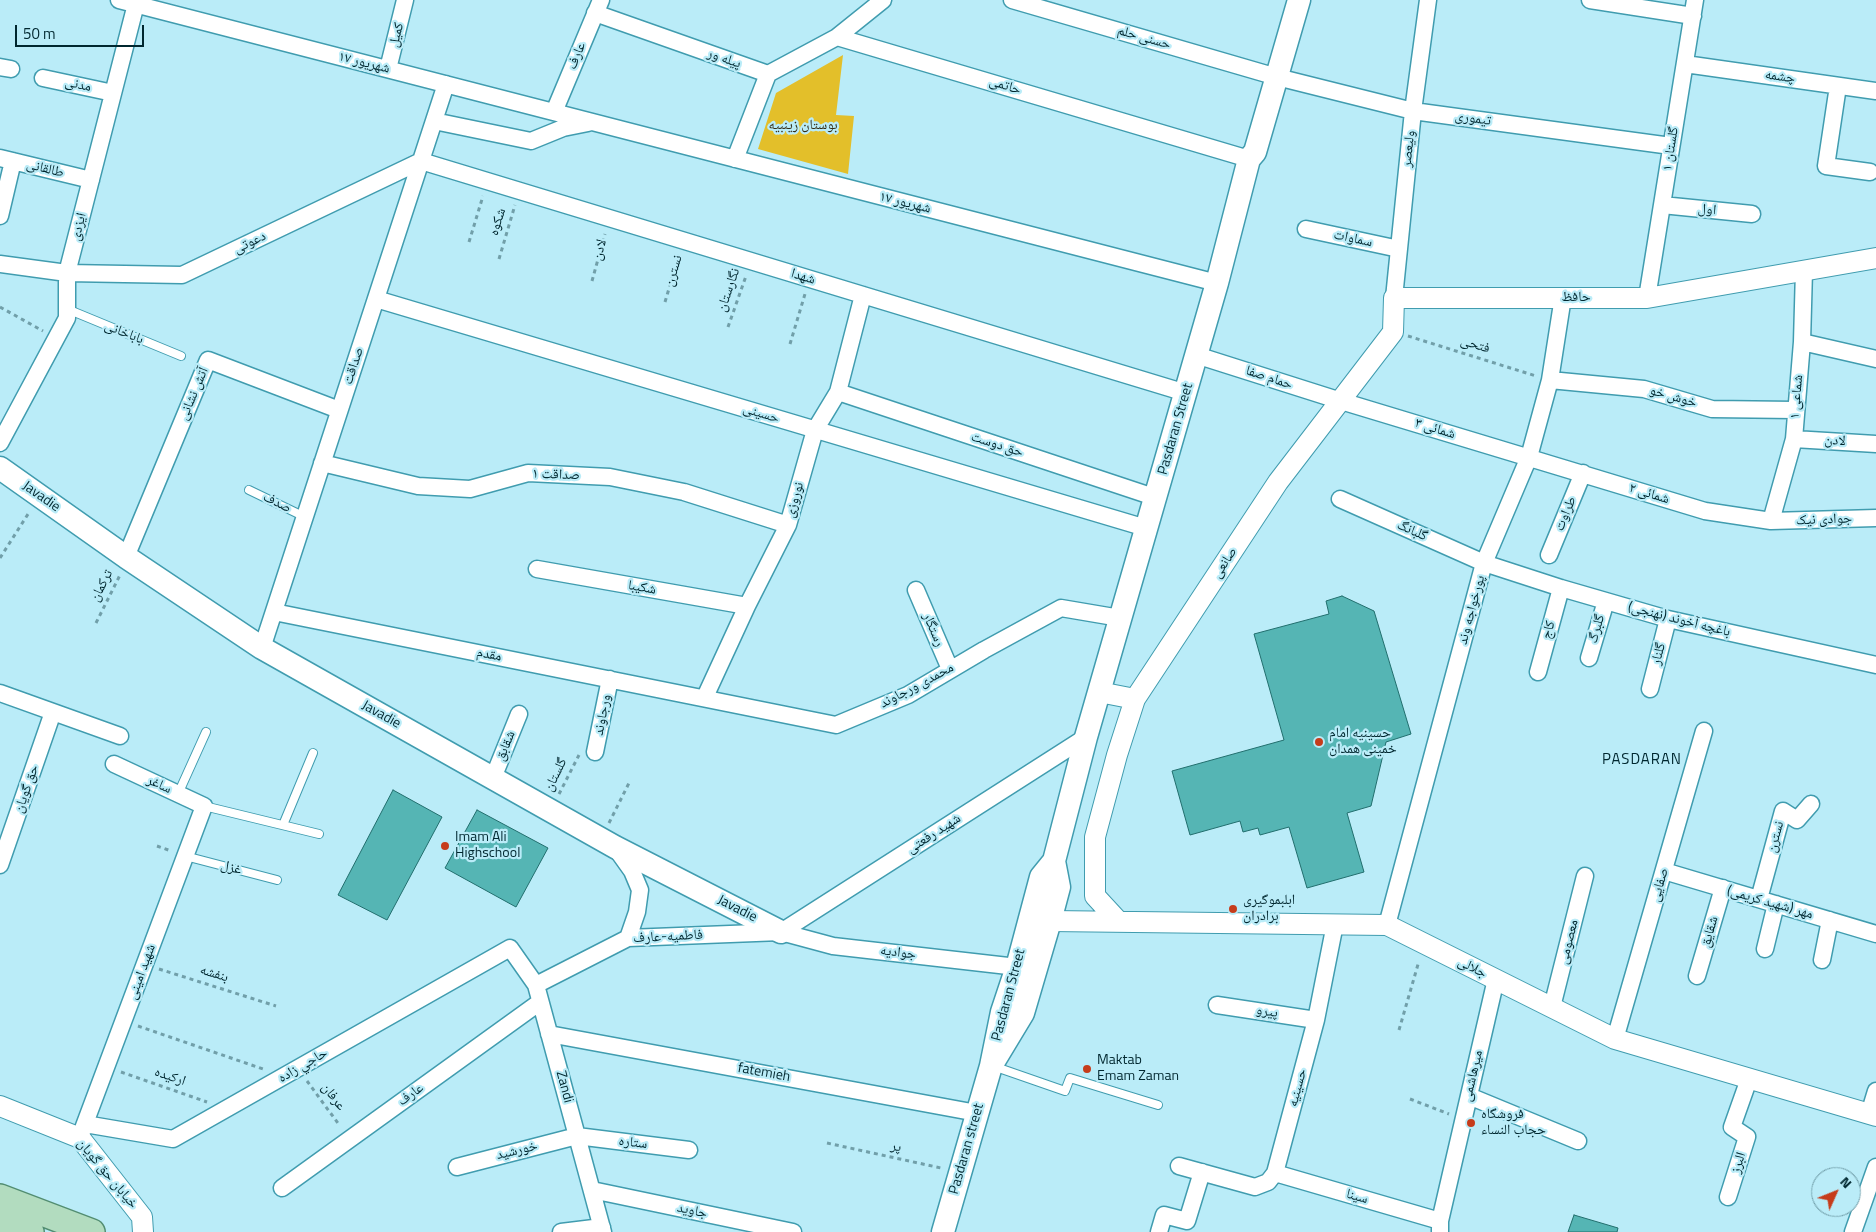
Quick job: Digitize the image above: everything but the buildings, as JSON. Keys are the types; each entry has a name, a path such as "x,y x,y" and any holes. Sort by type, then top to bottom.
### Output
{"main road":[{"name":"Pasdaran Street","path":"991,1066 1002,1012 1017,967 1041,877 1054,860 1086,737 1146,528 1157,498 1217,283 1249,159 1255,152 1299,0"},
{"name":"Javadie","path":"0,468 127,558 262,648 608,843 781,932"},
{"name":"Pasdaran Street","path":"991,1066 1023,1013 1058,887 1054,860"},
{"name":"Pasdaran street","path":"943,1232 991,1066"},
{"path":"0,1197 92,1232"},
{"path":"0,1220 31,1232"}],"street":[{"name":"۱۷ شهریور","path":"119,0 136,2 1217,283"},
{"name":"کمیل","path":"388,69 405,0"},
{"path":"735,159 768,74 837,36 883,0"},
{"name":"حسنی حلم","path":"1012,0 1277,77"},
{"name":"ولیعصر","path":"1394,298 1413,111 1428,0"},
{"path":"1590,0 1694,8"},
{"name":"ایزدی","path":"0,444 67,318 67,274 136,2"},
{"name":"پیله ور","path":"598,7 768,74"},
{"name":"عارف","path":"554,112 598,7"},
{"name":"گلستان ۱","path":"1647,298 1694,8"},
{"name":"حاتمی","path":"837,36 1249,159"},
{"name":"چشمه","path":"1685,64 1876,91"},
{"name":"تیموری","path":"1277,77 1413,111 1671,146"},
{"name":"مدنی","path":"43,78 113,93"},
{"name":"صداقت","path":"262,648 446,84"},
{"path":"1838,86 1826,166 1870,172"},
{"name":"۱۷ شهریور","path":"434,121 531,140 563,128 592,122"},
{"path":"0,216 6,160"},
{"name":"طالقانی","path":"6,160 91,180"},
{"name":"شهدا","path":"421,161 1186,392"},
{"name":"دعوتی","path":"0,264 67,274 182,275 421,161"},
{"name":"اول","path":"1662,205 1752,214"},
{"name":"سماوات","path":"1306,229 1399,249"},
{"name":"حافظ","path":"1394,298 1647,298 1876,258"},
{"name":"شماعی ۱","path":"1772,521 1794,439 1802,342 1804,270"},
{"name":"نوروزی","path":"705,698 747,606 788,525 815,430 838,392 864,295"},
{"path":"1341,401 1394,332 1394,298"},
{"name":"پورخواجه وند","path":"1387,925 1484,563 1528,457 1550,380 1563,298"},
{"name":"حسینی","path":"376,299 1146,528"},
{"path":"1802,342 1876,359"},
{"name":"حمام صفا","path":"1196,355 1341,401"},
{"name":"آتش نشانی","path":"127,558 208,360 339,410"},
{"name":"خوش خو","path":"1550,380 1644,389 1712,409 1795,410"},
{"name":"حق دوست","path":"838,392 1157,498"},
{"name":"شمائی ۳","path":"1341,401 1528,457"},
{"name":"صانعی","path":"1119,922 1095,896 1095,837 1117,754 1135,699 1278,482 1341,401"},
{"name":"لادن","path":"1794,439 1876,444"},
{"name":"شمائی ۲","path":"1528,457 1705,511 1772,521"},
{"name":"صداقت ۱","path":"322,464 418,486 470,489 528,473 610,477 684,492 788,525"},
{"name":"طراوت","path":"1549,555 1583,473"},
{"name":"گلبانگ","path":"1340,499 1484,563"},
{"name":"جوادی نیک","path":"1772,521 1876,518"},
{"name":"باغچه آخوند (نهنجی)","path":"1484,563 1560,588 1668,619 1876,665"},
{"name":"شکیبا","path":"537,569 747,606"},
{"name":"کاج","path":"1538,672 1560,588"},
{"name":"رستگار","path":"916,590 950,670"},
{"name":"گلبرگ","path":"1589,658 1606,600"},
{"name":"محمدی ورجاوند","path":"705,698 836,725 908,695 1061,608 1120,618"},
{"name":"مقدم","path":"274,612 705,698"},
{"name":"گلنار","path":"1650,689 1668,619"},
{"name":"ورجاوند","path":"588,751 610,679"},
{"path":"1099,692 1135,699"},
{"path":"0,693 120,736"},
{"name":"حق گویان","path":"0,865 54,712"},
{"name":"شقابق","path":"493,778 519,714"},
{"name":"صفایی","path":"1615,1039 1704,731"},
{"name":"شهید رفعتی","path":"781,932 1086,737"},
{"name":"ساغر","path":"114,764 204,806"},
{"name":"نسترن","path":"1759,899 1783,811 1797,820 1811,804"},
{"name":"شهید امینی","path":"82,1131 204,806"},
{"path":"608,843 632,871 640,890 637,912 628,938"},
{"name":"مهر (شهید کریمی)","path":"1664,871 1876,934"},
{"name":"معصومی","path":"1552,1008 1586,876"},
{"name":"شقایق","path":"1697,976 1722,888"},
{"path":"1765,949 1776,904"},
{"path":"1822,960 1830,920"},
{"name":"جلالی","path":"1050,921 1387,925 1615,1039 1873,1115"},
{"name":"حسینیه","path":"1275,1173 1316,1020 1335,924"},
{"name":"فاطمیه-عارف","path":"536,985 628,938 781,932"},
{"name":"جوادیه","path":"781,932 833,946 1017,967"},
{"name":"Zandi","path":"510,948 536,985 602,1230"},
{"name":"حاجي زاده","path":"82,1131 173,1140 510,948"},
{"name":"میرهاشمی","path":"1440,1227 1496,979"},
{"name":"عارف","path":"282,1188 540,1002"},
{"name":"پیرو","path":"1217,1005 1316,1020"},
{"name":"fatemieh","path":"550,1034 977,1114"},
{"name":"البرز","path":"1728,1197 1747,1137 1732,1127 1749,1079"},
{"path":"1873,1115 1876,1091"},
{"path":"1469,1096 1578,1141"},
{"name":"خیابان حق گویان","path":"0,1106 82,1131 142,1217 143,1232"},
{"name":"ستاره","path":"577,1136 689,1150"},
{"name":"خورشید","path":"457,1166 577,1136"},
{"path":"1178,1166 1255,1187 1268,1182 1275,1173"},
{"path":"1853,1232 1876,1168"},
{"path":"1159,1232 1164,1215 1187,1221 1202,1172"},
{"name":"سینا","path":"1275,1173 1440,1227"},
{"name":"جاوید","path":"592,1190 792,1232"},
{"path":"561,1232 602,1230"}],"lane":[{"name":"باباخانی","path":"67,309 181,356"},
{"name":"صدف","path":"249,490 305,517"},
{"path":"178,794 206,732"},
{"path":"283,825 313,753"},
{"path":"204,806 319,834"},
{"name":"غزل","path":"185,856 277,880"},
{"path":"991,1066 1065,1090 1070,1078 1158,1105"}],"path":[{"path":"469,242 488,181"},
{"name":"شکوه","path":"499,259 520,191"},
{"name":"لادن","path":"592,281 609,218"},
{"name":"نسترن","path":"665,302 684,241"},
{"name":"نگارستان","path":"728,327 751,261"},
{"path":"790,344 810,279"},
{"path":"0,307 57,338"},
{"name":"فتحی","path":"1394,332 1550,380"},
{"path":"0,558 40,496"},
{"name":"ترکمان","path":"96,623 127,558"},
{"name":"گلستان","path":"551,811 588,751"},
{"path":"608,843 630,781"},
{"path":"1399,1030 1424,943"},
{"name":"بنفشه","path":"144,965 276,1006"},
{"path":"123,1021 263,1069"},
{"name":"ارکیده","path":"106,1067 227,1109"},
{"name":"عرفان","path":"298,1069 350,1139"},
{"path":"1410,1099 1463,1120"},
{"name":"پر","path":"827,1143 960,1172"}],"green space":[{"name":"بوستان زینبیه","path":"843,55 836,115 854,116 848,174 758,149 776,93"}],"place":[{"name":"حسینیه امام خمینی همدان","path":"1319,742"},
{"name":"Imam Ali Highschool","path":"445,846"},
{"name":"ابلبموگیری برادران","path":"1233,909"},
{"name":"Maktab Emam Zaman","path":"1087,1069"},
{"name":"فروشگاه حجاب النساء","path":"1471,1123"}],"district":[{"name":"PASDARAN","path":"1642,760"}]}
